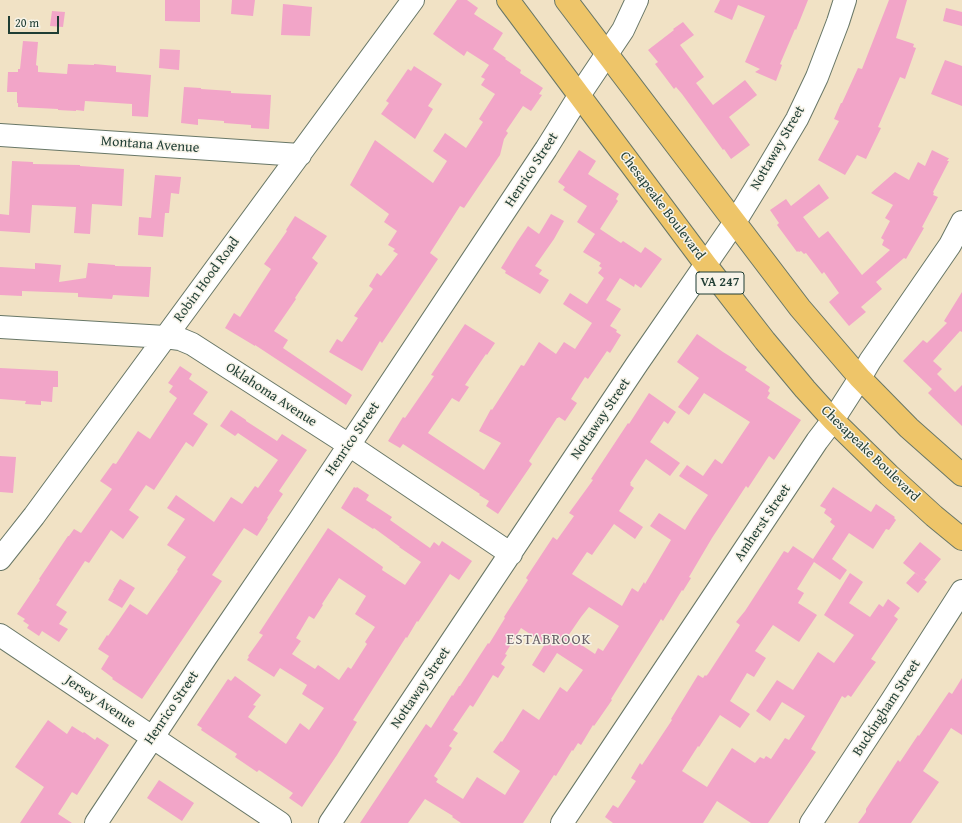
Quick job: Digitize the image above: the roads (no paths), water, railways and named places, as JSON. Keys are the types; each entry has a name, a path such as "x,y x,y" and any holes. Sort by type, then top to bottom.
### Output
{"main road":[{"name":"Chesapeake Boulevard","path":"508,0 706,265 765,341 805,389 833,420 889,475 962,539"},
{"path":"566,0 800,308 860,378 909,428 962,475"}],"street":[{"name":"Robin Hood Road","path":"0,559 34,516 414,0"},
{"name":"Henrico Street","path":"96,823 296,526 546,149 584,88 623,30 637,0"},
{"name":"Nottaway Street","path":"330,823 633,370 706,265 762,178 797,119 817,76 846,0"},
{"name":"Montana Avenue","path":"0,135 300,155"},
{"name":"Amherst Street","path":"562,823 833,420 870,361 950,245 962,222"},
{"name":"Oklahoma Avenue","path":"0,327 165,337 180,339 194,345 349,445 511,554"},
{"name":"Buckingham Street","path":"811,823 962,591"},
{"name":"Jersey Avenue","path":"0,635 280,823"}],"district":[{"name":"ESTABROOK","path":"549,640"}]}
